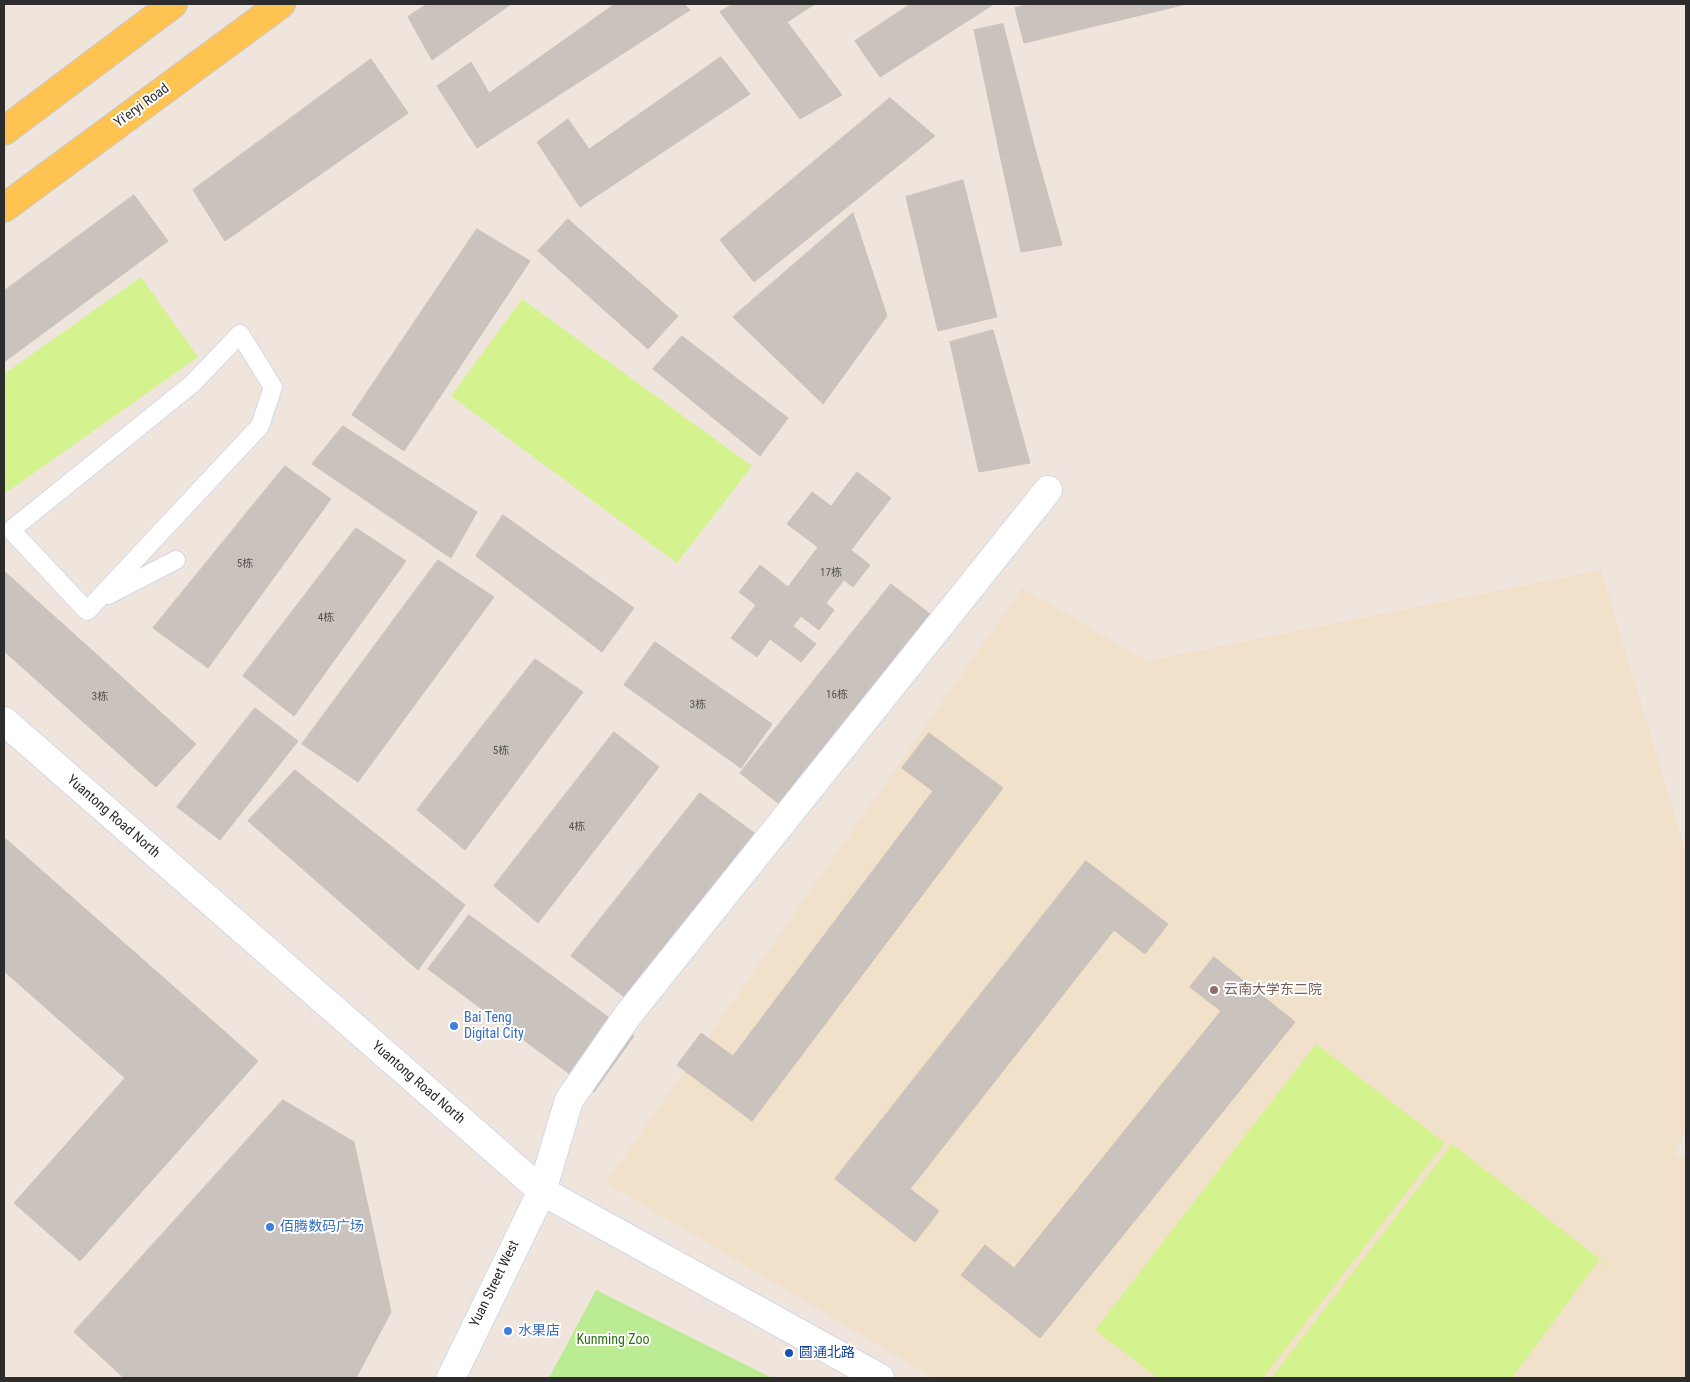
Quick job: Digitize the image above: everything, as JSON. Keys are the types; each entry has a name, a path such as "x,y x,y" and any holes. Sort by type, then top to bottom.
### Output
{"main road":[{"path":"4,131 173,4"},
{"name":"Yi'eryi Road","path":"4,208 281,4"},
{"name":"Yuan Street West","path":"451,1378 542,1190 569,1100 628,1015 1048,490"},
{"name":"Yuantong Road North","path":"4,721 542,1190 850,1371 880,1378"}],"lane":[{"path":"96,601 260,426 273,387 240,334 192,384 11,530 86,611 96,601 176,560"}],"shaded area":[{"name":"云南大学东二院","path":"1601,570 1686,853 1686,1128 1674,1155 1686,1156 1686,1378 934,1378 606,1183 1022,588 1147,661"}],"green space":[{"path":"141,277 198,357 4,494 4,374"},
{"path":"522,299 752,466 677,563 451,396"},
{"path":"1316,1044 1445,1143 1263,1378 1158,1378 1095,1330"},
{"path":"1452,1144 1624,1278 1599,1260 1512,1378 1271,1378"},
{"name":"Kunming Zoo","path":"596,1290 772,1378 549,1378"}],"building":[{"path":"427,4 511,4 432,60 408,17"},
{"path":"615,4 684,4 690,10 477,148 437,86 471,62 489,93"},
{"path":"733,4 815,4 787,22 842,95 800,119 720,12"},
{"path":"911,4 994,4 880,77 855,41"},
{"path":"1031,4 1187,4 1024,43 1015,8"},
{"path":"1003,24 1035,149 1000,155 974,30"},
{"path":"721,57 750,94 580,207 537,142 568,119 589,149"},
{"path":"371,59 408,113 225,241 193,190"},
{"path":"890,98 935,136 754,282 720,240"},
{"path":"1035,149 1062,245 1021,252 1000,155"},
{"path":"963,180 997,317 938,331 906,197"},
{"path":"134,195 168,241 4,362 4,291"},
{"path":"853,213 887,316 823,404 733,317"},
{"path":"568,219 678,316 648,349 538,251"},
{"path":"477,229 530,261 404,451 352,415"},
{"path":"993,330 1030,463 979,472 950,342"},
{"path":"682,336 788,418 760,456 653,369"},
{"path":"343,426 477,512 451,558 312,464"},
{"path":"285,466 331,499 208,668 153,628"},
{"path":"857,472 891,498 851,550 870,565 853,587 844,580 826,603 834,610 819,630 801,616 793,626 816,644 801,662 770,639 757,657 731,638 756,605 739,592 760,565 788,587 818,547 787,524 812,492 831,506"},
{"path":"503,515 634,608 602,652 476,556"},
{"path":"356,528 406,561 294,716 243,676"},
{"path":"438,560 494,597 358,782 302,744"},
{"path":"4,571 196,744 156,787 4,651"},
{"path":"891,584 934,617 783,807 740,773"},
{"path":"655,642 772,724 741,768 624,685"},
{"path":"535,659 583,692 465,850 417,810"},
{"path":"255,708 298,741 220,840 177,807"},
{"path":"614,732 659,767 538,923 494,886"},
{"path":"929,733 1003,788 752,1121 677,1065 701,1033 733,1056 933,791 902,768"},
{"path":"295,770 465,905 418,970 248,821"},
{"path":"700,793 757,835 631,1002 571,956"},
{"path":"6,839 258,1061 80,1261 14,1203 125,1078 4,971 4,841"},
{"path":"1086,861 1168,924 1145,954 1114,930 910,1189 939,1211 915,1242 835,1179"},
{"path":"469,915 634,1036 594,1092 428,969"},
{"path":"1214,957 1295,1022 1040,1338 961,1275 985,1245 1014,1268 1221,1011 1190,987"},
{"name":"佰腾数码广场","path":"283,1100 354,1142 391,1312 356,1378 124,1378 74,1332"}],"place":[{"name":"云南大学东二院","path":"1214,990"},
{"name":"Bai Teng Digital City","path":"454,1026"},
{"name":"佰腾数码广场","path":"270,1227"},
{"name":"水果店","path":"508,1331"},
{"name":"圆通北路","path":"789,1353"}]}
